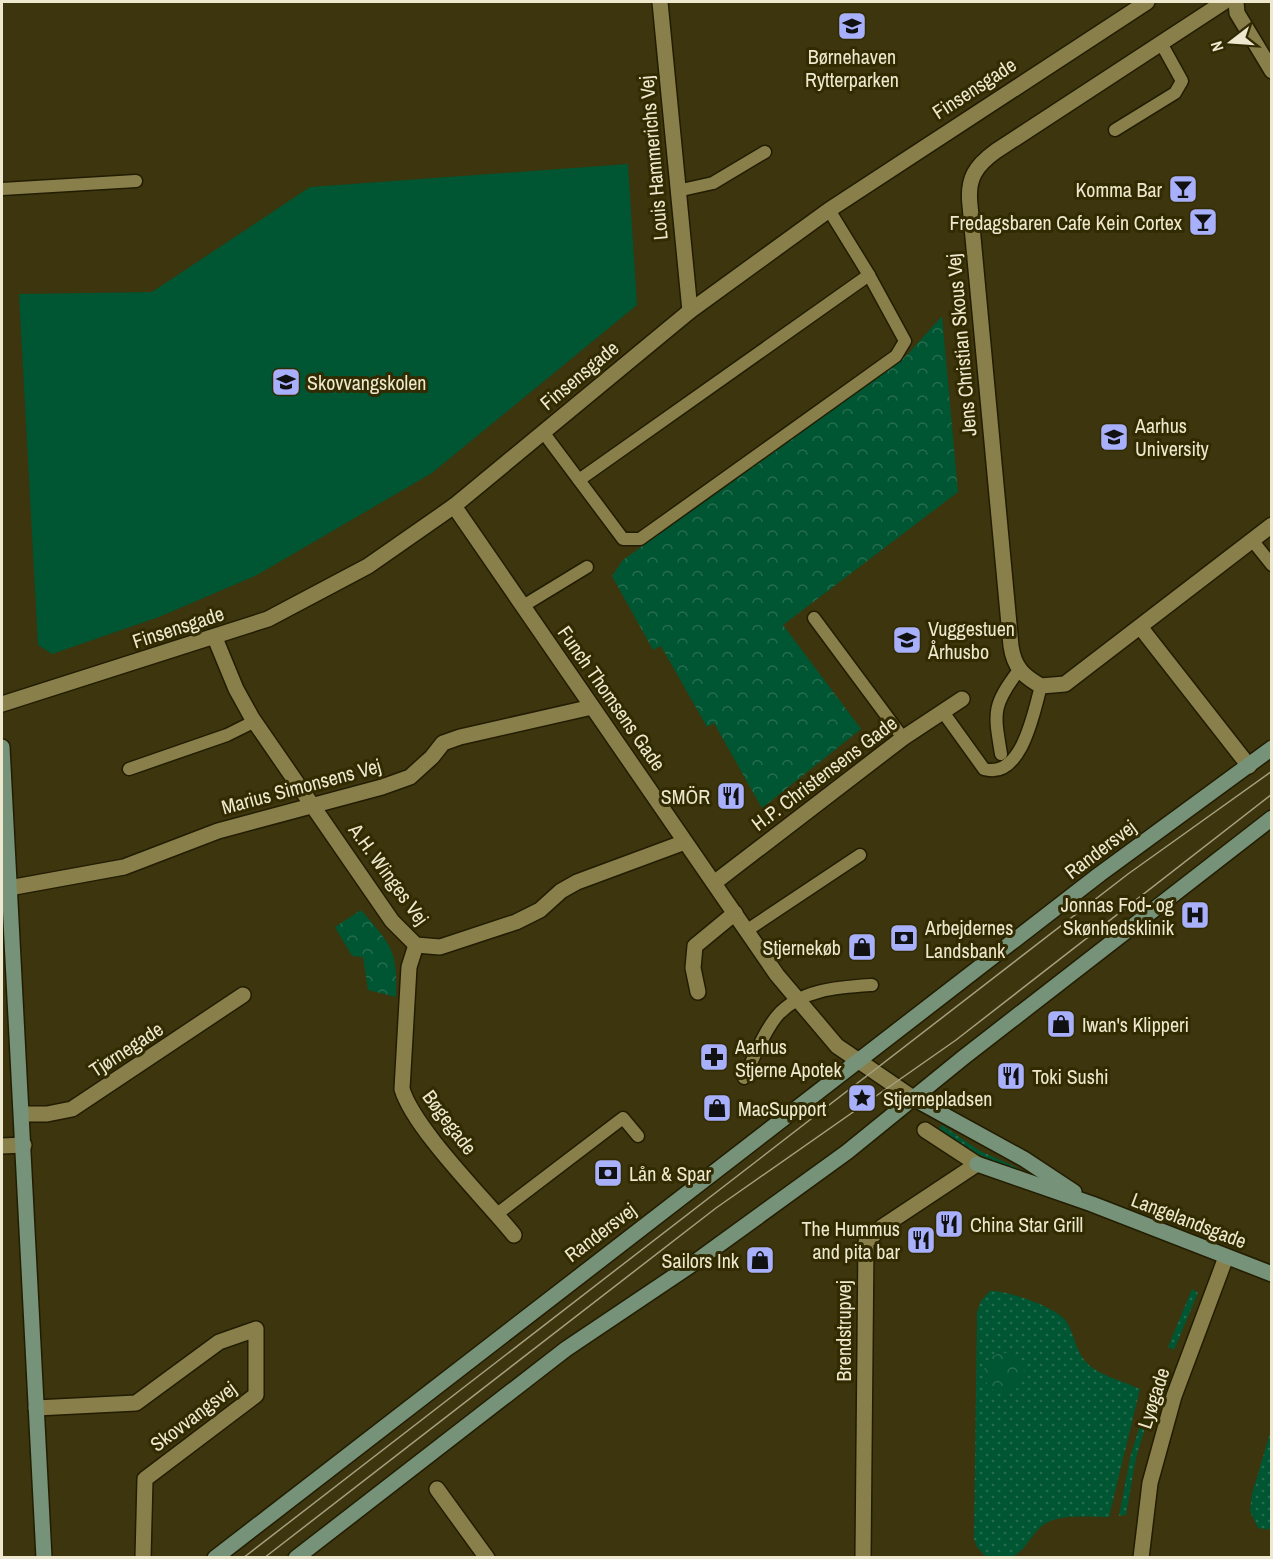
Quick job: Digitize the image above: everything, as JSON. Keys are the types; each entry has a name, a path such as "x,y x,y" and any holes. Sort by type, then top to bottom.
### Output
{"street":[{"name":"Louis Hammerichs Vej","path":"660,2 690,310"},
{"name":"Finsensgade","path":"2,705 268,619 368,566 454,506 690,310 828,210 1147,2"},
{"name":"Jens Christian Skous Vej","path":"1018,670 1013,659 1011,645 968,189 973,171 983,160 1224,2"},
{"path":"1236,2 1237,13 1272,71"},
{"name":"Funch Thomsens Gade","path":"454,506 746,931 798,1001 837,1046 857,1062 914,1098"},
{"path":"1018,670 1041,686 1065,684 1141,628 1272,525"},
{"path":"1141,628 1249,766"},
{"name":"A.H. Winges Vej","path":"215,638 236,689 255,721 392,921 416,945 440,947 516,922 540,910 561,891 577,882 685,842"},
{"name":"H.P. Christensens Gade","path":"714,883 903,738 962,699"},
{"name":"Marius Simonsens Vej","path":"9,888 124,867 218,831 314,807 410,777 432,757 443,743 460,737 592,707"},
{"path":"2,747 44,1557"},
{"name":"Randersvej","path":"215,1557 1100,874 1272,748"},
{"path":"296,1557 566,1349 691,1265 848,1152 1272,818"},
{"path":"698,992 693,968 695,946 735,913"},
{"name":"Bøgegade","path":"416,945 409,967 402,1089 405,1100 436,1143 514,1235"},
{"name":"Tjørnegade","path":"22,1114 46,1114 72,1109 243,994"},
{"name":"Langelandsgade","path":"914,1098 1024,1159 1092,1204"},
{"name":"Langelandsgade","path":"925,1130 977,1164 1092,1204 1272,1274"},
{"path":"2,1146 24,1145"},
{"name":"Brendstrupvej","path":"863,1557 864,1254 866,1242 882,1227 977,1164"},
{"name":"Lyøgade","path":"1141,1557 1150,1483 1172,1406 1226,1257"},
{"name":"Skovvangsvej","path":"36,1408 136,1403 219,1342 256,1329 256,1395 145,1479 143,1557"},
{"path":"437,1489 487,1557"}],"lane":[{"path":"1115,130 1175,93 1182,81 1161,43"},
{"path":"677,191 713,183 765,152"},
{"path":"2,189 136,181"},
{"path":"543,432 623,539 640,539 896,356 905,341 869,275 828,210"},
{"path":"579,480 869,275"},
{"path":"1252,540 1272,566"},
{"path":"523,606 587,567"},
{"path":"814,618 903,738"},
{"path":"1001,754 994,717 1003,691 1018,670"},
{"path":"943,712 976,761 984,769 993,770 1015,758 1028,730 1041,686"},
{"path":"129,769 227,735 255,721"},
{"path":"746,931 860,855"},
{"path":"744,1078 776,1017 798,1001 835,987 872,985"},
{"path":"497,1214 623,1118 638,1136"}],"green space":[{"path":"628,164 637,305 432,473 257,575 159,617 52,654 38,645 19,294 152,292 310,187"},
{"path":"942,316 958,492 783,625 861,729 762,808 714,723 707,727 661,646 653,650 612,576 623,560 907,355"},
{"path":"361,910 386,941 394,958 396,997 368,990 363,957 352,956 335,927"},
{"path":"942,1125 980,1151 1020,1169 1021,1172 965,1149 937,1130"},
{"path":"1192,1289 1198,1293 1174,1350 1168,1347"},
{"path":"990,1291 1008,1293 1031,1300 1052,1310 1066,1321 1081,1355 1090,1366 1107,1376 1140,1389 1109,1517 1086,1516 1055,1519 1042,1525 1016,1555 1004,1558 986,1557 977,1547 974,1539 977,1312 981,1301"},
{"path":"1004,1353 1018,1359 1024,1373 1018,1387 1004,1393 990,1387 984,1373 990,1359"},
{"path":"1150,1392 1155,1395 1136,1458 1126,1515 1119,1516 1130,1458"},
{"path":"1271,1430 1272,1530 1258,1528 1250,1511 1252,1494"}],"tram line":[{"path":"243,1558 1128,874 1272,771"},
{"path":"264,1558 716,1208 956,1040 1272,794"}],"place":[{"name":"Børnehaven Rytterparken","path":"852,26"},
{"name":"Komma Bar","path":"1183,189"},
{"name":"Fredagsbaren Cafe Kein Cortex","path":"1203,222"},
{"name":"Skovvangskolen","path":"286,382"},
{"name":"Aarhus University","path":"1114,437"},
{"name":"Vuggestuen Århusbo","path":"907,640"},
{"name":"SMÖR","path":"731,796"},
{"name":"Jonnas Fod- og Skønhedsklinik","path":"1195,915"},
{"name":"Arbejdernes Landsbank","path":"904,938"},
{"name":"Stjernekøb","path":"862,947"},
{"name":"Iwan's Klipperi","path":"1061,1024"},
{"name":"Aarhus Stjerne Apotek","path":"714,1057"},
{"name":"Toki Sushi","path":"1011,1076"},
{"name":"Stjernepladsen","path":"862,1098"},
{"name":"MacSupport","path":"717,1108"},
{"name":"Lån & Spar","path":"608,1173"},
{"name":"China Star Grill","path":"949,1224"},
{"name":"The Hummus and pita bar","path":"921,1240"},
{"name":"Sailors Ink","path":"760,1260"}]}
